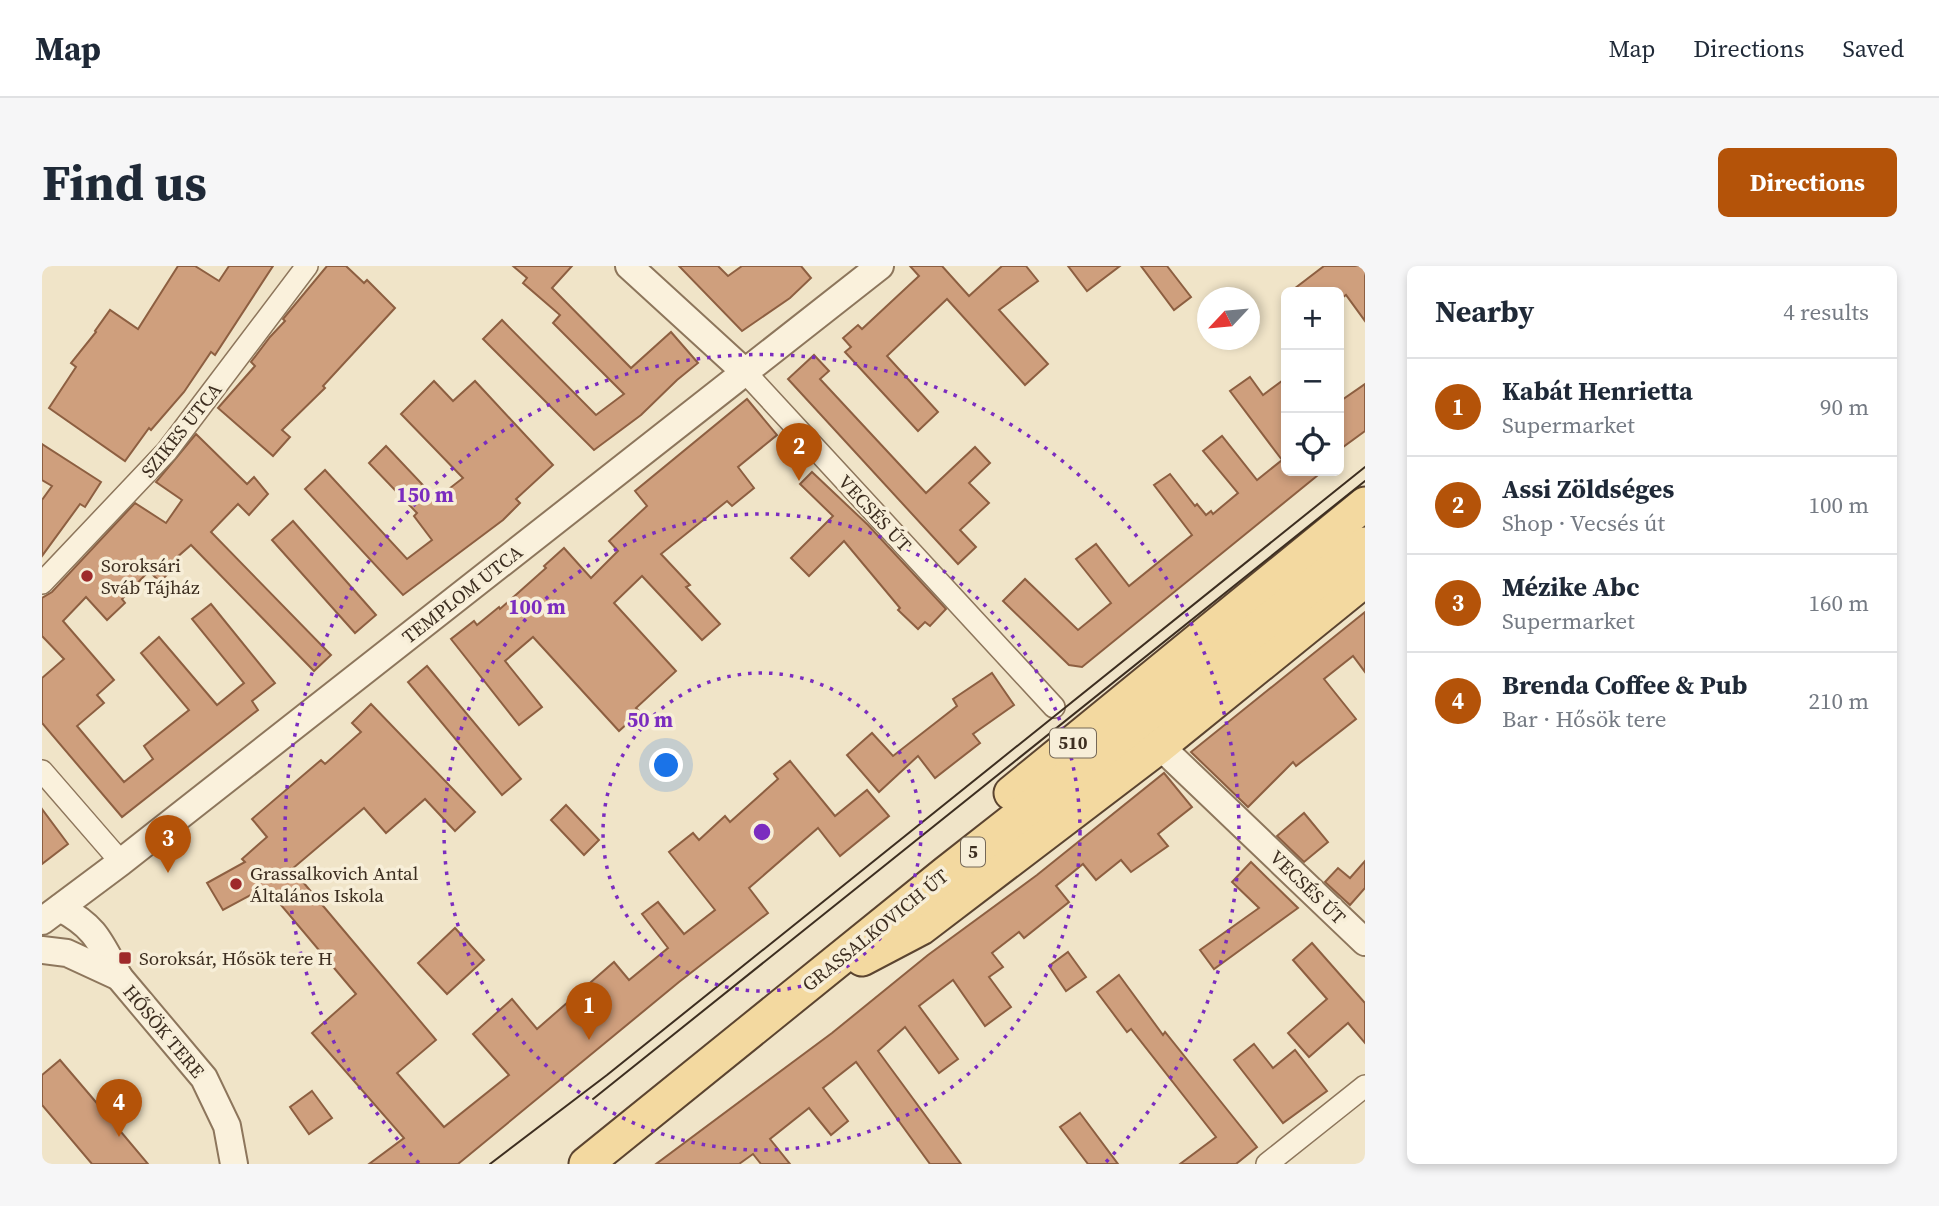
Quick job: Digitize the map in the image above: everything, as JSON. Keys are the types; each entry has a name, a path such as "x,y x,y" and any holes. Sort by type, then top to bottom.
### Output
{"main road":[{"name":"510","path":"795,995 855,926 890,892 1365,504"},
{"name":"GRASSALKOVICH ÚT","path":"586,1164 1153,710 1365,544"},
{"path":"795,995 921,928 1160,746 1365,580"}],"street":[{"name":"SZIKES UTCA","path":"42,583 167,451 307,266"},
{"name":"VECSÉS ÚT","path":"629,266 745,372 1054,707"},
{"name":"TEMPLOM UTCA","path":"51,914 121,862 880,266"},
{"name":"VECSÉS ÚT","path":"1160,746 1365,942"},
{"path":"42,772 121,862"},
{"path":"51,914 88,924 96,933 119,976"},
{"name":"HŐSÖK TERE","path":"42,950 67,953 119,976 204,1078 227,1126 234,1164"},
{"path":"1267,1164 1365,1086"}],"building":[{"path":"178,266 195,266 219,281 229,266 273,266 215,355 211,352 184,392 151,430 149,428 125,461 49,408 76,367 71,363 110,310 138,329"},
{"path":"327,266 346,266 364,283 367,280 395,308 323,386 325,388 282,430 290,437 273,456 218,408 255,366 251,362"},
{"path":"513,266 572,266 552,288 631,368 671,332 698,363 641,415 594,450 483,339 502,320 596,415 624,394 553,323 560,315 523,283 527,278"},
{"path":"679,266 718,266 728,276 742,266 801,266 811,278 790,298 742,331"},
{"path":"910,266 942,266 969,296 1002,266 1026,266 1038,281 999,310 1048,364 1025,385 947,299 887,356 938,412 918,431 845,352 851,347 843,338 858,325 862,329 919,276"},
{"path":"1068,266 1120,266 1087,291"},
{"path":"1141,266 1167,266 1191,297 1174,310"},
{"path":"1324,266 1365,266 1365,321 1346,295 1344,296 1344,287 1297,287"},
{"path":"814,355 829,371 820,379 926,493 975,447 990,463 969,483 989,503 960,530 976,547 958,564 788,379"},
{"path":"1250,377 1263,395 1281,382 1281,459 1230,391"},
{"path":"434,381 453,401 475,381 553,465 516,499 520,503 503,520 403,595 305,489 325,470 407,559 432,540 414,516 417,513 369,463 386,446 436,499 463,478 401,414"},
{"path":"1365,384 1365,431 1344,446 1344,413 1344,399"},
{"path":"747,399 777,435 738,467 754,488 732,506 727,501 661,554 690,585 686,587 720,624 702,640 642,576 614,603 676,671 636,708 640,712 619,731 533,637 505,661 542,707 519,725 451,639 474,621 477,625 499,607 500,609 564,548 591,578 618,551 609,541 647,506 635,491"},
{"path":"196,434 247,484 254,477 268,494 249,515 238,504 211,532 331,655 314,671 191,545 175,559 178,563 160,582 149,571 122,599 125,603 107,620 86,597 63,621 114,680 97,695 104,703 77,726 124,782 153,759 144,746 189,710 141,653 159,637 217,705 244,683 192,619 211,604 275,683 252,701 258,710 122,817 42,723 42,678 64,659 42,636 42,598 52,592 135,503 166,523 182,500 156,482"},
{"path":"1222,436 1257,480 1281,461 1281,476 1317,476 1082,667 1069,665 1003,601 1025,579 1078,630 1111,603 1076,559 1096,544 1129,586 1192,535 1154,485 1170,474 1195,506 1197,504 1206,515 1211,511 1213,514 1238,493 1203,451"},
{"path":"42,444 101,482 85,507 80,504 42,556 42,500 52,486 42,480"},
{"path":"812,472 868,525 946,609 930,626 925,622 918,629 898,610 900,608 844,541 809,576 791,558 833,516 800,484"},
{"path":"293,521 376,615 355,633 272,540"},
{"path":"1365,612 1365,672 1353,656 1324,679 1356,719 1296,766 1293,762 1248,807 1191,752"},
{"path":"427,666 521,779 502,795 408,682"},
{"path":"992,673 1014,705 973,734 980,743 935,778 918,756 879,792 847,755 872,733 893,756 957,706 953,699"},
{"path":"371,704 475,812 455,831 425,799 386,833 364,808 292,869 436,1040 397,1073 444,1127 509,1075 473,1034 512,999 537,1029 614,962 629,980 668,948 642,914 658,902 684,934 715,910 669,852 693,833 699,840 725,816 730,822 778,779 774,774 790,761 835,816 867,790 889,816 840,856 818,828 749,888 768,913 679,982 458,1164 369,1164 404,1138 312,1033 356,994 276,899 270,903 260,890 223,910 207,883 245,862 242,859 267,837 252,819 321,760 325,764 361,732 352,723"},
{"path":"1164,773 1192,807 1158,834 1168,846 1131,872 1121,860 1096,880 1083,864 1056,886 1069,902 1024,938 1019,932 992,953 1003,967 989,977 1011,1007 985,1026 953,980 919,1006 958,1059 939,1073 905,1027 878,1051 961,1164 930,1164 856,1062 823,1088 848,1121 831,1135 809,1108 770,1139 790,1164 761,1164 753,1154 739,1164 656,1164 832,1033 928,955 1037,875"},
{"path":"566,805 599,840 584,855 551,820"},
{"path":"42,809 68,844 42,864"},
{"path":"1304,813 1328,842 1304,862 1277,836"},
{"path":"1365,861 1365,888 1350,905 1325,882 1338,868 1350,878"},
{"path":"1251,862 1298,908 1214,969 1200,950 1259,908 1232,882"},
{"path":"455,928 484,960 447,994 418,963"},
{"path":"1312,943 1365,1003 1365,1043 1348,1023 1309,1057 1288,1033 1327,999 1293,960"},
{"path":"1068,952 1086,977 1066,991 1049,966"},
{"path":"1119,975 1163,1035 1165,1032 1257,1147 1236,1164 1180,1164 1216,1137 1131,1029 1127,1032 1097,992"},
{"path":"1254,1044 1273,1068 1295,1050 1327,1091 1283,1123 1234,1060"},
{"path":"60,1060 148,1164 92,1164 42,1105 42,1075"},
{"path":"312,1091 332,1118 309,1134 290,1107"},
{"path":"1080,1113 1118,1164 1088,1164 1060,1127"}],"tram line":[{"path":"490,1164 607,1075 1365,467"},
{"path":"593,1099 1365,481"}],"place":[{"name":"Assi Zöldséges","path":"799,481"},
{"name":"Soroksári Sváb Tájház","path":"87,576"},
{"name":"Mézike Abc","path":"168,873"},
{"name":"Grassalkovich Antal Általános Iskola","path":"236,884"},
{"name":"Soroksár, Hősök tere H","path":"125,958"},
{"name":"Kabát Henrietta","path":"589,1040"},
{"name":"Brenda Coffee & Pub","path":"119,1137"}]}
